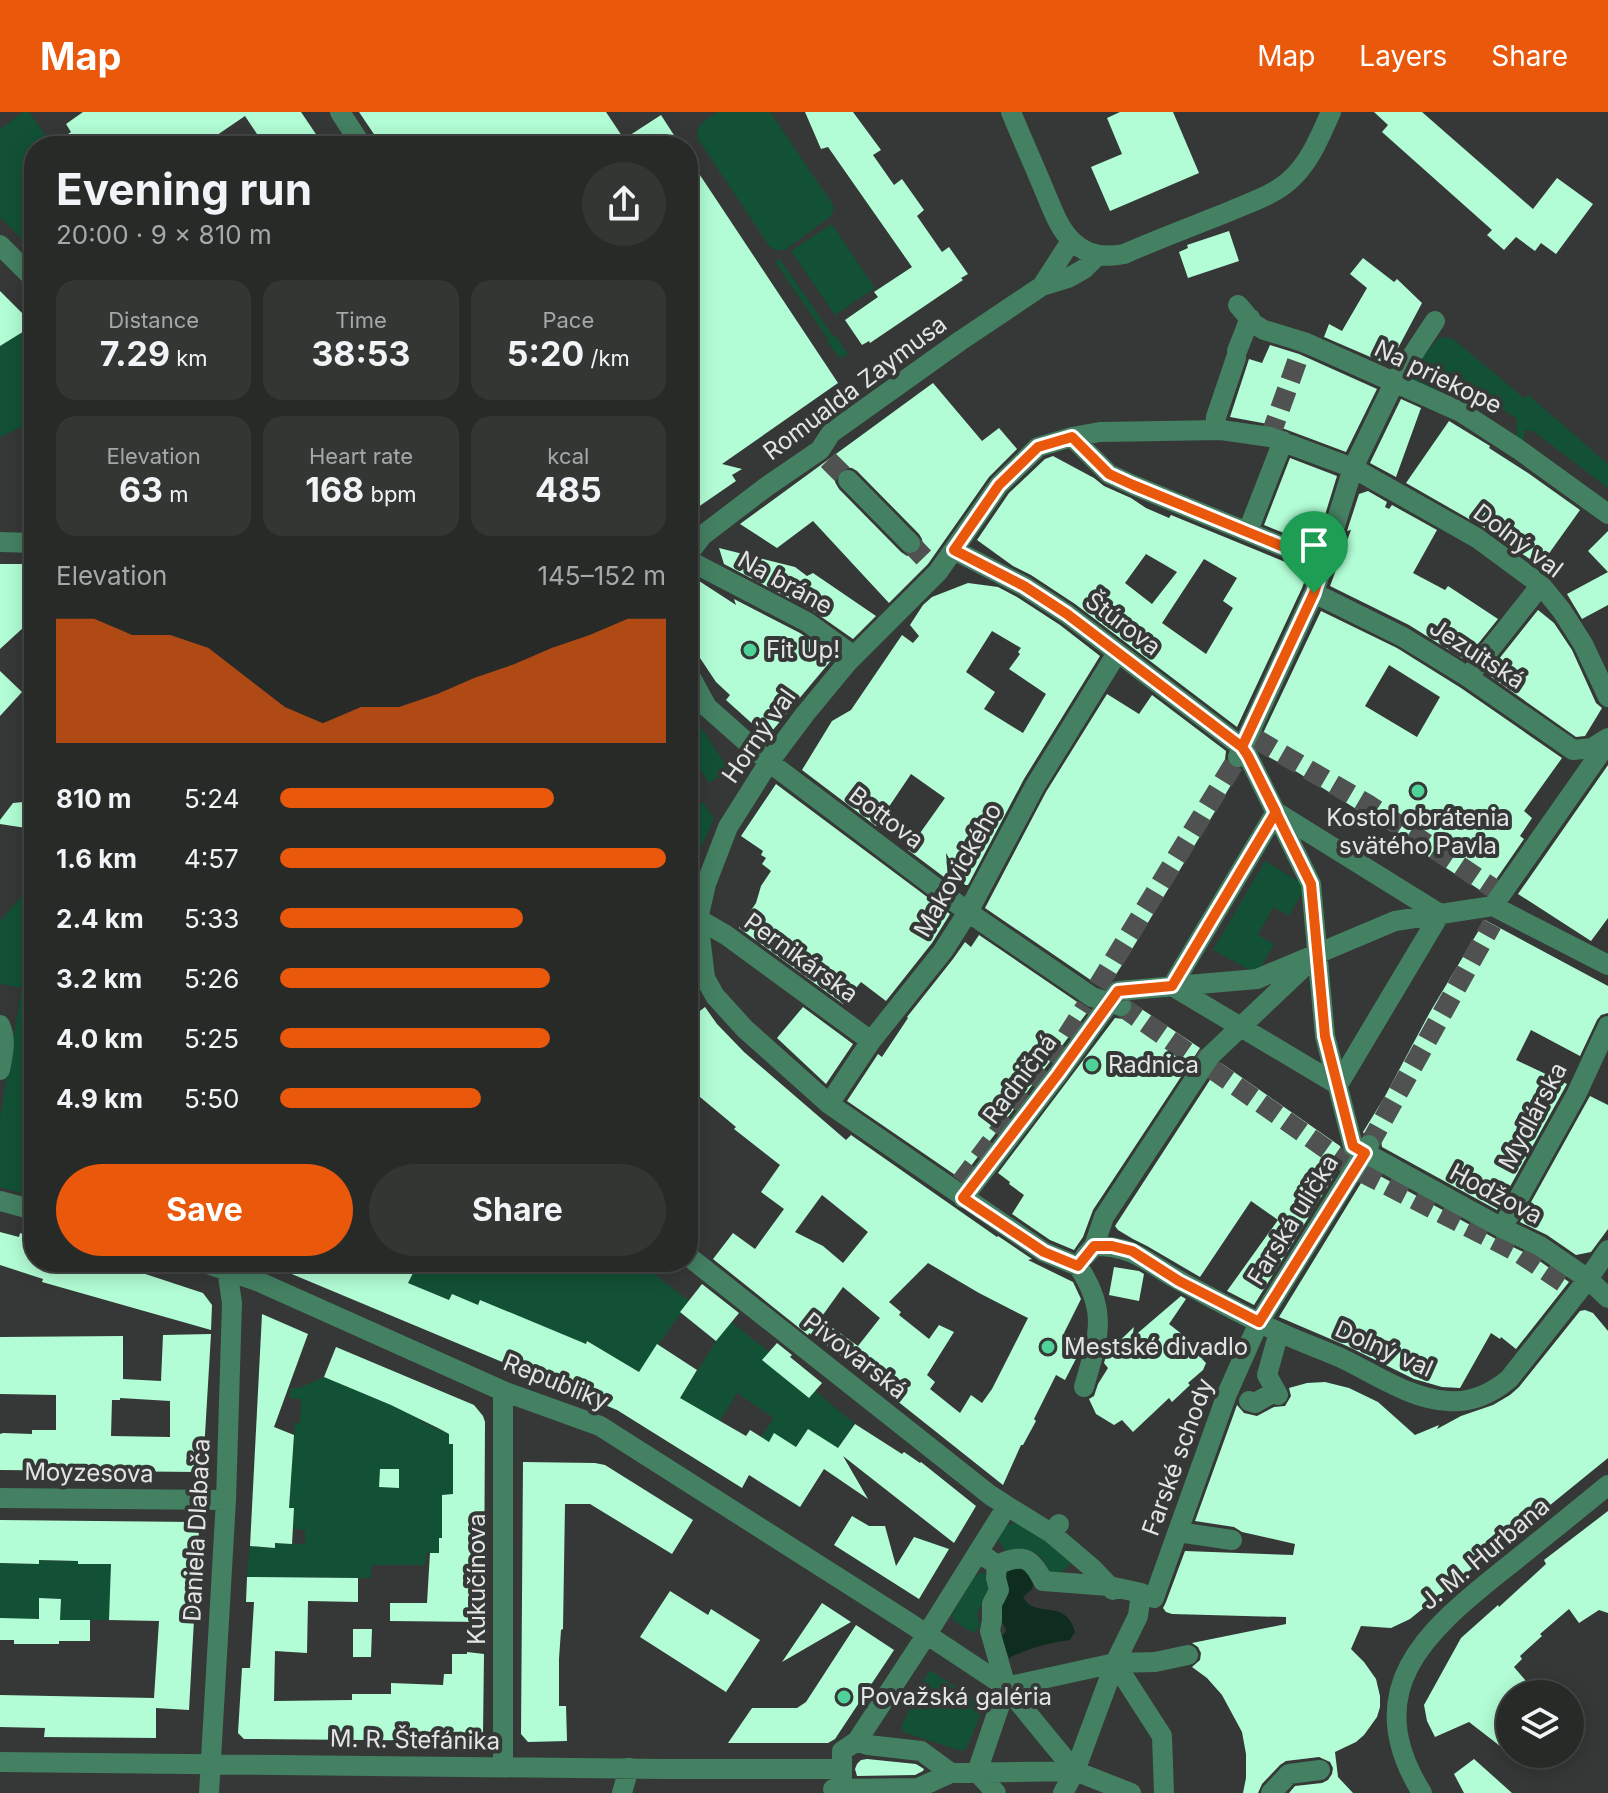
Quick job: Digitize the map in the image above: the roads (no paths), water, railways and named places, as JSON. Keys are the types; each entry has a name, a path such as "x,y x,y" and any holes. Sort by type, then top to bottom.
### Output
{"street":[{"path":"328,112 344,136"},
{"path":"340,112 356,136"},
{"path":"1011,112 1062,228 1071,241 1098,255"},
{"name":"Romualda Zaymusa","path":"698,541 766,487 824,455 831,433 1042,286 1068,278 1084,269 1098,255 1110,257 1124,254 1269,194 1290,180 1310,155 1331,112"},
{"name":"Romualda Zaymusa","path":"1042,286 1071,241"},
{"path":"0,245 24,269"},
{"name":"Na priekope","path":"1215,430 1216,417 1236,355 1244,311 1254,324 1264,330 1304,342 1470,417 1608,514"},
{"path":"1359,1158 1325,1036 1311,884 1246,747 1314,593 1353,468 1394,383 1435,321"},
{"name":"Horný val","path":"698,919 706,884 728,827 769,762 854,656 933,568 954,550 999,485 1038,447 1100,432 1215,430 1270,437 1353,468"},
{"path":"1072,437 1109,474 1323,563"},
{"path":"1248,531 1283,441"},
{"name":"Dolný val","path":"1353,468 1477,538 1541,585 1583,644 1608,697"},
{"path":"848,480 910,543"},
{"path":"0,542 24,543"},
{"name":"Štúrova","path":"954,550 1024,586 1067,614 1246,747"},
{"name":"Na bráne","path":"698,565 807,622 854,656"},
{"path":"1468,677 1541,585"},
{"name":"Jezuitská","path":"1314,593 1403,637 1468,677 1573,750 1592,748 1608,740"},
{"name":"Makovického","path":"829,1104 871,1041 943,951 968,912 1035,786 1117,653"},
{"path":"698,690 707,707 769,762"},
{"path":"1496,905 1551,831 1608,740"},
{"name":"Bottova","path":"769,762 968,912 1104,998"},
{"path":"1276,812 1440,914"},
{"path":"1172,986 1276,812"},
{"path":"1104,998 1172,986 1257,979 1395,921 1496,905 1608,965"},
{"path":"1338,1085 1440,914"},
{"name":"Pernikárska","path":"698,919 726,935 871,1041"},
{"path":"1084,1387 1097,1344 1099,1316 1091,1285 1078,1266 1094,1246 1104,1217 1207,1063 1318,953"},
{"name":"Horný val","path":"698,982 745,1029 829,1104 959,1190 1044,1252 1078,1266"},
{"path":"1172,986 1338,1085"},
{"name":"Radničná","path":"959,1190 1058,1074 1104,998"},
{"path":"0,1025 5,1042 0,1070"},
{"name":"Mydlárska","path":"1502,1228 1576,1095 1608,1026"},
{"name":"Hodžova","path":"1359,1158 1540,1246 1579,1286 1608,1298"},
{"name":"Farská ulička","path":"1259,1322 1359,1158"},
{"path":"0,1201 24,1207"},
{"name":"Dolný val","path":"1094,1246 1132,1251 1179,1281 1279,1332 1427,1398 1448,1401 1465,1401 1482,1396 1509,1379 1608,1250"},
{"name":"Pivovarská","path":"698,1264 998,1500 1055,1528 1138,1616"},
{"name":"Daniela Dlabača","path":"209,1793 226,1500 232,1303 227,1272"},
{"name":"Republiky","path":"238,1272 503,1391 600,1426 1006,1687"},
{"name":"Farské schody","path":"1063,1793 1075,1771 1115,1663 1178,1532 1227,1394 1259,1322"},
{"name":"Farské schody","path":"1249,1401 1255,1403 1277,1393 1267,1375 1279,1332"},
{"name":"Kukučínova","path":"503,1391 503,1767"},
{"name":"J. M. Hurbana","path":"1422,1793 1406,1762 1396,1716 1397,1699 1406,1672 1423,1643 1456,1607 1608,1485"},
{"name":"Moyzesova","path":"0,1498 226,1500"},
{"path":"843,1771 978,1552 998,1500"},
{"path":"1178,1532 1232,1540"},
{"path":"978,1552 997,1565"},
{"path":"997,1565 1013,1558 1027,1560 1036,1566 1043,1581 1109,1586 1148,1596"},
{"path":"997,1565 999,1590 992,1604 990,1631 1006,1687 1075,1771"},
{"path":"1006,1687 1115,1663 1155,1662 1188,1655"},
{"path":"1115,1663 1162,1736 1164,1793"},
{"path":"977,1772 1006,1687"},
{"path":"843,1771 868,1745 921,1751 951,1773"},
{"name":"M. R. Štefánika","path":"0,1762 843,1771"},
{"path":"622,1793 629,1768"},
{"path":"1271,1793 1289,1774 1320,1770"},
{"path":"843,1771 918,1788 951,1773 1075,1771 1131,1793"},
{"path":"977,1772 996,1793"}],"tunnel":[{"path":"1270,437 1304,342"},
{"path":"828,460 848,480"},
{"path":"910,543 929,563"},
{"path":"1256,739 1369,805 1497,891"},
{"path":"1098,986 1238,757"},
{"path":"1369,1145 1492,924"},
{"path":"961,1182 1048,1066 1086,1006"},
{"path":"1121,1006 1200,1061"},
{"path":"1212,1069 1349,1165"},
{"path":"1361,1172 1519,1253 1570,1287"}],"place":[{"name":"Fit Up!","path":"750,650"},
{"name":"Kostol obrátenia svätého Pavla","path":"1418,791"},
{"name":"Radnica","path":"1092,1065"},
{"name":"Mestské divadlo","path":"1048,1347"},
{"name":"Považská galéria","path":"844,1697"}]}
